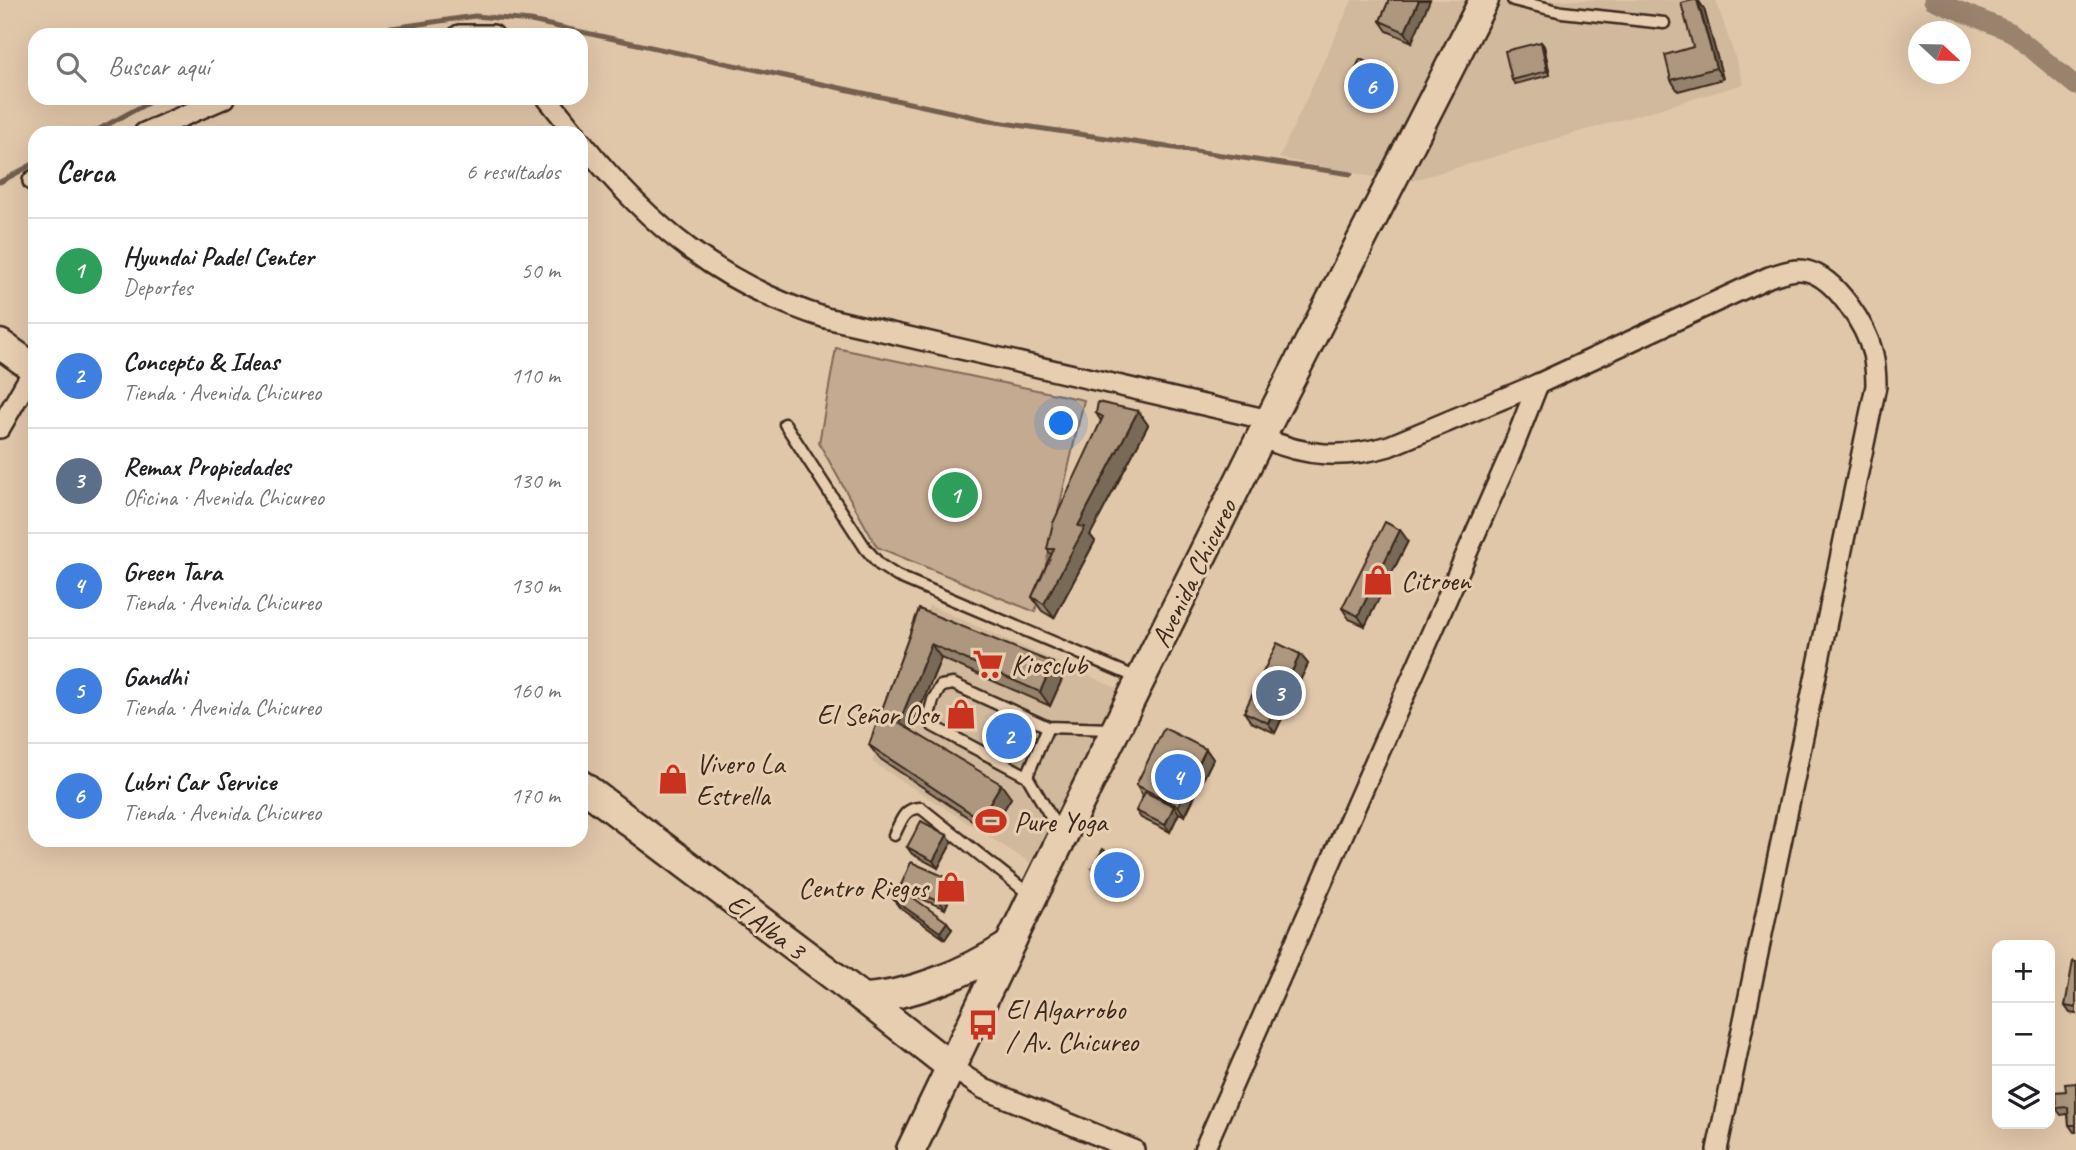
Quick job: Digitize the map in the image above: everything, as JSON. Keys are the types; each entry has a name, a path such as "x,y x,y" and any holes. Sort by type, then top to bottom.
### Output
{"main road":[{"name":"Avenida Chicureo","path":"911,1150 1032,896 1265,429 1484,0"},
{"path":"0,344 28,365"},
{"name":"El Alba 3","path":"588,790 951,1067"},
{"path":"863,998 906,991 976,965 1008,946"},
{"path":"897,1025 906,991"}],"street":[{"path":"160,126 209,105"},
{"path":"553,105 569,126"},
{"path":"588,149 663,228 690,250 738,282 780,303 849,324 1265,429 1294,450 1311,454 1347,455 1389,446 1538,384 1769,277 1795,270 1814,274 1832,288 1859,322 1872,352 1876,386 1717,1150"},
{"path":"0,428 28,379"},
{"path":"1204,1150 1510,455 1538,384"},
{"path":"951,1067 984,1089 1134,1150"}],"lane":[{"path":"1513,0 1562,12 1664,23"},
{"path":"785,424 866,549 880,565 897,576 1140,680"},
{"path":"1063,837 1027,776 933,726 929,715 933,700 942,686 953,684 1048,727 1116,729"},
{"path":"1027,776 1048,727"},
{"path":"894,835 907,811 921,808 1032,896"}],"shaded area":[{"path":"1352,0 1716,0 1744,84 1404,183 1279,158"},
{"path":"836,348 1084,400 1035,612 877,547 819,443"},
{"path":"929,605 1119,689 1038,868 872,762"}],"building":[{"path":"1389,0 1419,0 1405,32 1380,21"},
{"path":"1697,0 1716,68 1671,80 1665,55 1693,47 1681,3"},
{"path":"1541,42 1547,71 1512,80 1505,51"},
{"path":"1360,59 1385,71 1372,99 1347,88"},
{"path":"1098,402 1138,411 1078,526 1085,527 1044,604 1032,597 1054,549 1047,549 1053,523 1103,417 1096,413"},
{"path":"1385,522 1400,530 1358,616 1342,608"},
{"path":"919,609 1053,663 1040,692 931,644 899,723 1001,784 980,819 869,745"},
{"path":"1277,643 1300,654 1268,723 1244,712"},
{"path":"1164,728 1206,749 1178,806 1136,785"},
{"path":"1145,792 1174,806 1165,825 1136,811"},
{"path":"921,821 947,835 933,861 907,847"},
{"path":"1103,849 1133,868 1122,886 1092,868"},
{"path":"911,862 950,879 940,902 901,885"},
{"path":"901,889 947,922 940,932 894,900"},
{"path":"2073,961 2076,962 2076,1008 2065,1006"},
{"path":"2076,1083 2076,1125 2069,1125 2068,1107 2056,1108 2055,1092 2066,1091 2065,1084"}],"waterway":[{"path":"1933,0 2011,32 2076,86"},
{"path":"392,28 475,16 531,21 563,28"},
{"path":"588,33 997,122 1351,174"},
{"path":"105,126 144,105"},
{"path":"0,182 28,167"}],"place":[{"name":"Lubri Car Service","path":"1371,86"},
{"name":"Hyundai Padel Center","path":"955,495"},
{"name":"Citroen","path":"1378,580"},
{"name":"Kiosclub","path":"988,664"},
{"name":"Remax Propiedades","path":"1279,693"},
{"name":"El Señor Oso","path":"961,714"},
{"name":"Concepto & Ideas","path":"1009,736"},
{"name":"Green Tara","path":"1178,777"},
{"name":"Vivero La Estrella","path":"673,779"},
{"name":"Pure Yoga","path":"991,821"},
{"name":"Gandhi","path":"1117,875"},
{"name":"Centro Riegos","path":"951,887"},
{"name":"El Algarrobo / Av. Chicureo","path":"983,1025"}]}
